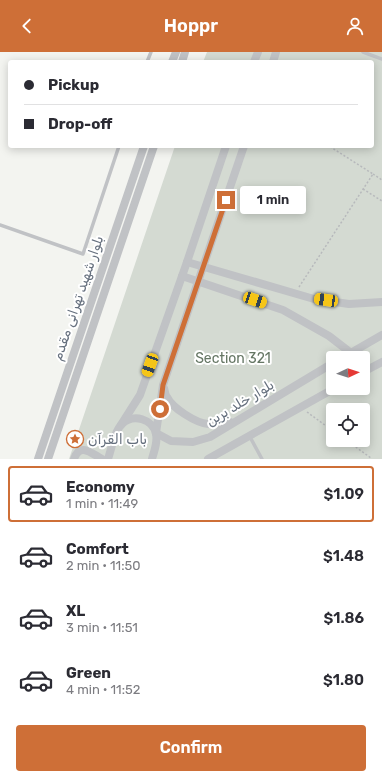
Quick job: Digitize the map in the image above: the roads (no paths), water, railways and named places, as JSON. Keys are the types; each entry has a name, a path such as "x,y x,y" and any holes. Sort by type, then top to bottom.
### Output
{"street":[{"name":"بلوار شهید تهرانی مقدم","path":"38,459 143,148"},
{"name":"بلوار شهید تهرانی مقدم","path":"48,459 153,148"},
{"path":"108,459 121,425 140,395 225,148"},
{"path":"152,459 156,445 156,433 163,385 204,268 243,148"},
{"path":"187,262 314,298 349,304 382,302"},
{"path":"182,276 283,310 329,336 348,351"},
{"path":"354,351 382,335"},
{"path":"370,368 382,362"},
{"name":"بلوار خلد برین","path":"156,433 171,441 193,442 210,437 326,368"},
{"path":"163,385 167,398 179,410 195,420 207,424 221,425 242,417"},
{"path":"208,459 326,393"},
{"path":"121,425 132,418 142,419 152,425 156,433"},
{"path":"74,459 76,452 80,450 86,450 102,459"}],"lane":[{"path":"363,52 382,59"},
{"path":"0,225 83,254 118,148"},
{"path":"249,436 262,459"}],"place":[{"name":"باب القرآن","path":"75,439"}],"park label":[{"name":"Section 321","path":"233,358"}]}
